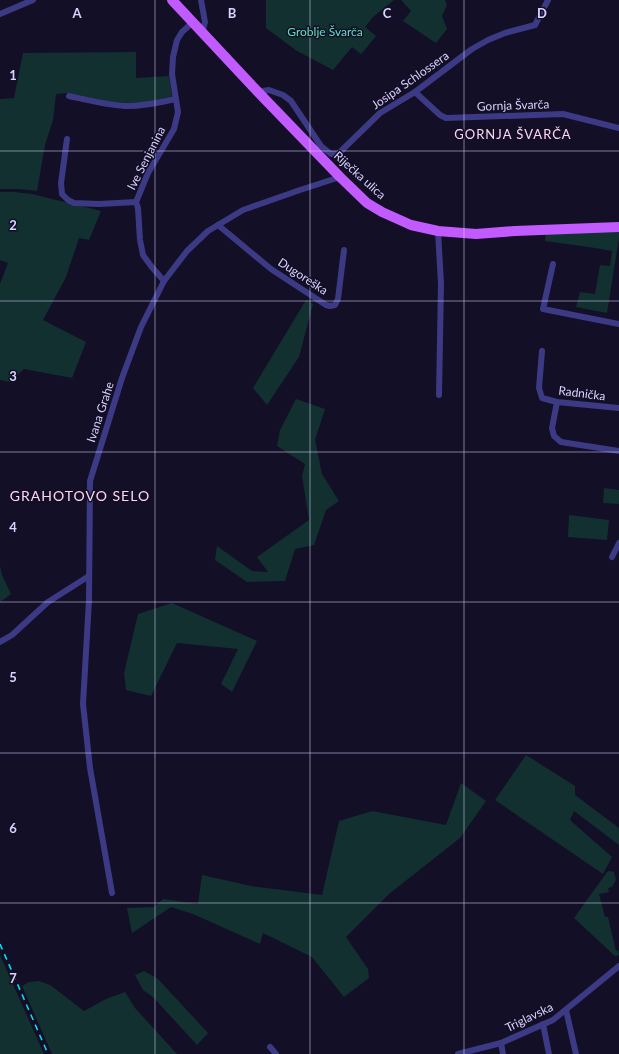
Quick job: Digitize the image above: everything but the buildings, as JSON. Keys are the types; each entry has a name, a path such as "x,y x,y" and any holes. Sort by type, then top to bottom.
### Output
{"main road":[{"name":"Riječka ulica","path":"172,0 340,177 367,203 382,212 411,225 438,231 476,234 619,227"}],"street":[{"path":"0,14 33,0"},
{"path":"201,0 205,22 202,33"},
{"name":"Josipa Schlossera","path":"258,92 269,90 282,95 291,101 321,146 331,154 338,154 380,113 415,92 472,49 505,33 535,25 548,0"},
{"name":"Ive Senjanina","path":"164,281 143,255 136,202 148,173 174,129 178,112 172,74 176,40 193,22"},
{"name":"Gornja Švarča","path":"415,92 440,115 446,118 563,114 619,128"},
{"path":"69,96 125,106 152,105 175,100"},
{"name":"Ive Senjanina","path":"67,139 61,183 62,194 68,200 74,203 99,204 136,202"},
{"name":"Ivana Grahe","path":"112,893 90,768 84,704 89,600 90,481 122,378 141,327 164,281 187,251 208,231 243,210 340,177"},
{"name":"Dugoreška","path":"218,225 271,269 326,305 330,306 335,305 338,299 344,250"},
{"path":"438,231 441,284 439,395"},
{"path":"553,264 543,309 619,324"},
{"name":"Radnička","path":"542,351 539,388 542,398 557,402 619,408"},
{"path":"557,402 552,428 554,436 561,442 619,450"},
{"path":"612,557 619,543"},
{"path":"0,642 12,635 48,602 89,576"},
{"name":"Triglavska","path":"458,1054 500,1043 553,1020 619,966"},
{"path":"566,1010 576,1054"},
{"path":"543,1024 549,1054"},
{"path":"500,1043 503,1054"},
{"path":"270,1047 276,1054"}],"green space":[{"name":"Groblje Švarča","path":"266,0 394,0 373,17 365,27 376,36 363,52 361,54 352,47 333,70 297,51 266,28"},
{"path":"401,0 445,0 447,5 442,16 447,29 436,43 403,21 411,11"},
{"path":"136,52 136,78 169,76 172,96 150,102 114,103 68,93 56,94 53,120 45,145 37,191 0,189 0,99 14,98 23,53"},
{"path":"0,192 32,194 101,211 89,240 79,238 66,277 43,320 86,342 72,378 24,369 10,382 0,380 0,284 8,263 0,260"},
{"path":"619,228 619,238 607,313 576,307 580,292 595,294 600,265 610,266 612,251 545,241 546,230"},
{"path":"306,300 313,304 299,357 267,405 253,388"},
{"path":"296,399 325,409 315,440 322,474 339,501 326,510 314,545 295,549 285,581 247,582 215,560 217,546 252,571 268,572 257,557 309,520 302,476 305,464 277,446 280,430"},
{"path":"604,488 619,490 619,504 603,503"},
{"path":"569,515 609,520 607,540 568,537"},
{"path":"0,566 2,575 11,594 0,602"},
{"path":"172,603 257,641 232,692 221,684 238,649 177,643 151,696 126,690 124,673 138,614"},
{"path":"526,755 575,786 575,795 619,828 619,845 574,811 570,820 612,857 603,874 495,800"},
{"path":"461,783 486,801 460,838 389,894 346,937 368,969 369,978 344,997 312,957 263,933 260,944 193,914 171,907 132,933 127,908 154,907 163,899 198,904 202,875 251,886 322,895 339,821 372,811 446,825"},
{"path":"607,872 614,872 616,880 612,887 608,888 609,892 599,894 605,917 608,917 616,951 618,950 619,955 615,956 574,918"},
{"path":"0,955 44,1054 0,1054"},
{"path":"144,971 158,979 208,1033 197,1045 153,997 143,990 135,975"},
{"path":"39,981 50,985 84,1011 106,999 125,992 135,1008 177,1054 52,1054 22,986 29,982"}],"railway":[{"path":"0,944 48,1054"}],"district":[{"name":"GORNJA ŠVARČA","path":"513,134"},
{"name":"GRAHOTOVO SELO","path":"80,495"}]}
